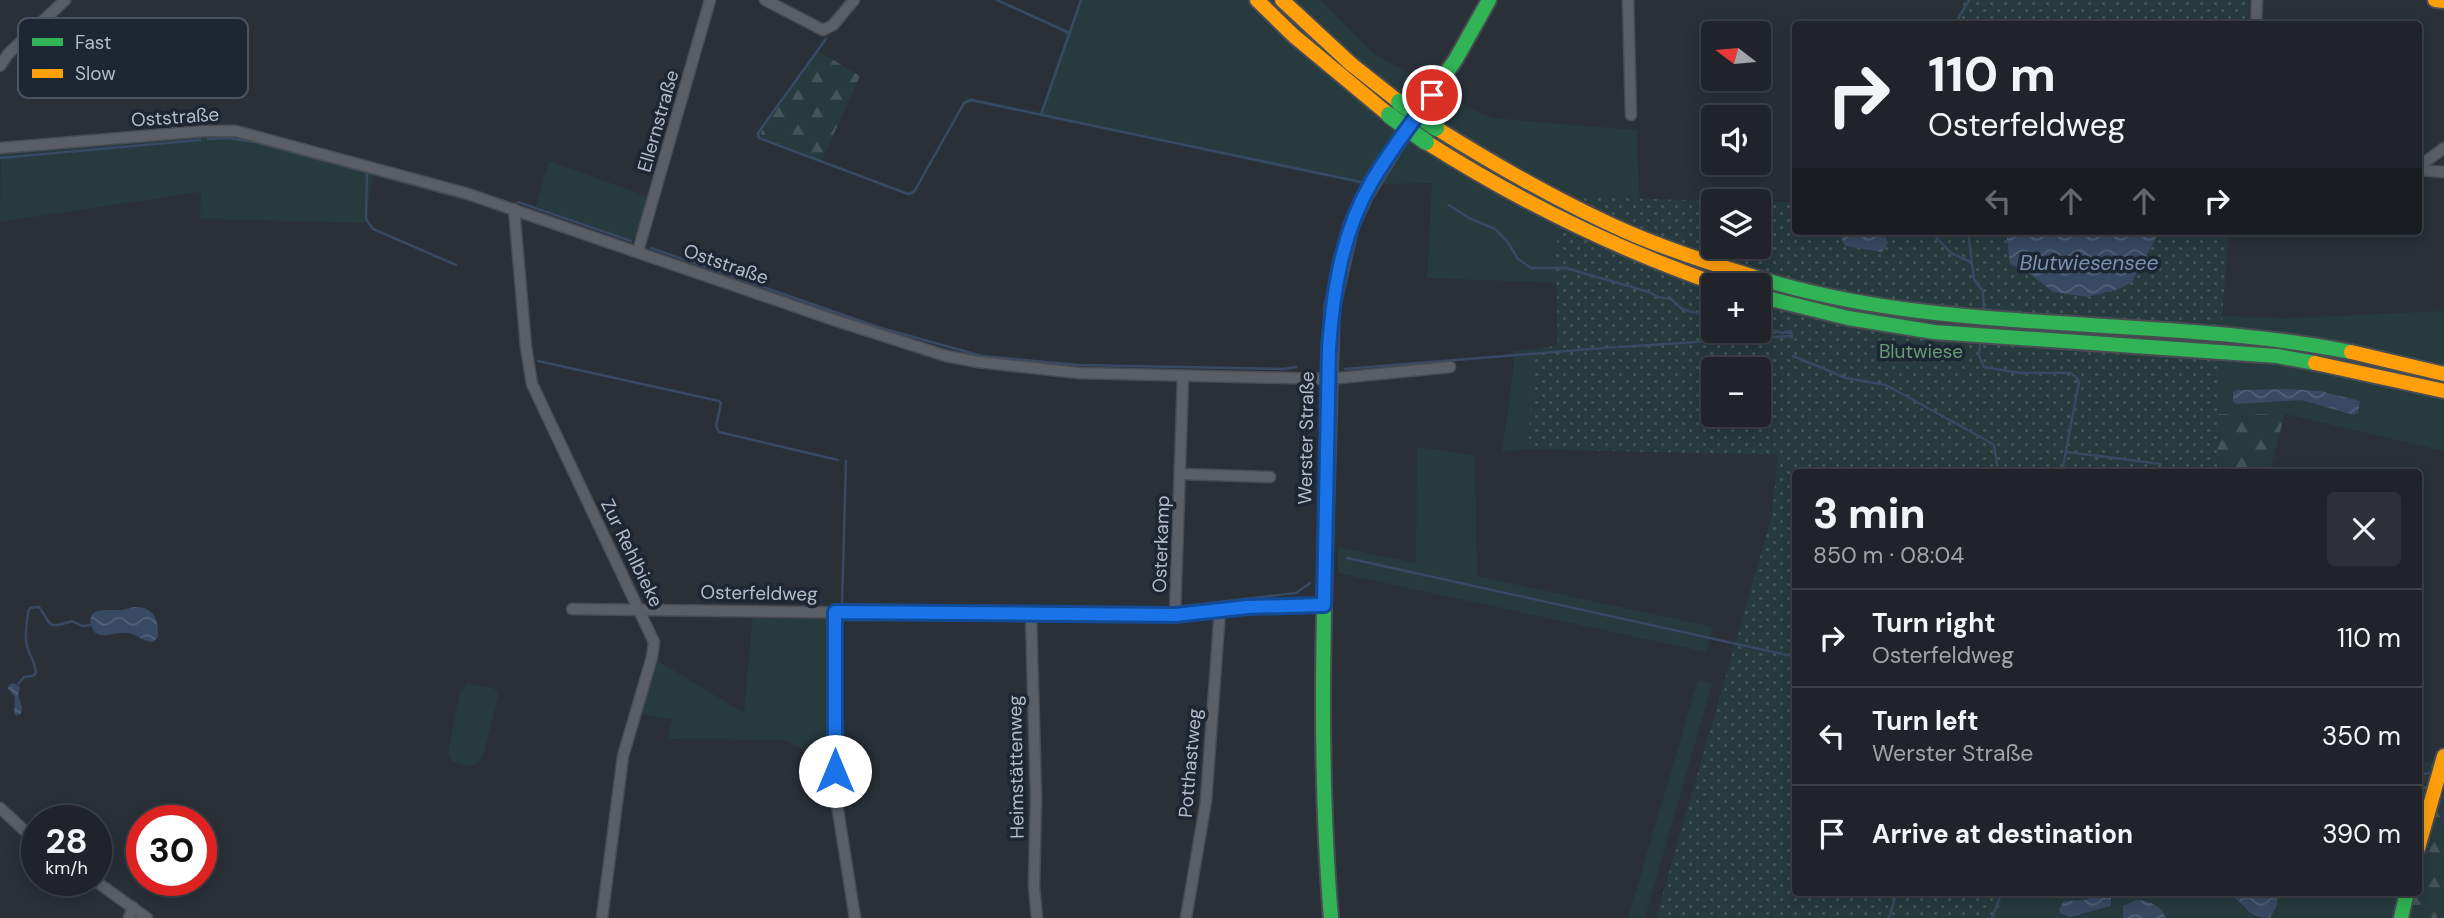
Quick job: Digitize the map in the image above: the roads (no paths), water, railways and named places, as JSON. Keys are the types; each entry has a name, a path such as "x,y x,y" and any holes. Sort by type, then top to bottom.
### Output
{"main road":[{"path":"1257,0 1294,36 1389,116 1426,142 1544,213 1653,262 1701,278"},
{"path":"1282,0 1351,64 1436,128 1503,170 1582,212 1685,255 1794,289 1968,326 1994,337 2236,351 2387,377 2444,391"},
{"name":"Werster Straße","path":"1331,918 1324,837 1324,605 1332,307 1356,215 1371,182 1456,59 1489,0"},
{"path":"2435,0 2444,1"},
{"path":"1771,299 1848,318 1909,328 1968,326 1995,320 2284,341 2396,360 2444,374"},
{"path":"2422,833 2443,758"},
{"path":"2400,918 2406,896"}],"street":[{"path":"46,18 65,0"},
{"name":"Ellernstraße","path":"638,251 710,0"},
{"path":"765,0 823,30 833,25 854,0"},
{"path":"1628,0 1631,115"},
{"path":"2256,21 2257,0"},
{"path":"0,66 18,45"},
{"name":"Oststraße","path":"0,148 205,131 236,131 260,136 465,192 836,321 946,356 978,362 1079,373 1329,379 1450,367"},
{"path":"2422,166 2444,148"},
{"path":"2422,169 2444,172"},
{"name":"Zur Rehlbieke","path":"514,209 526,347 532,384 640,609 653,642 652,657 623,756 603,918"},
{"name":"Osterkamp","path":"1175,615 1183,376"},
{"name":"Osterkamp","path":"1181,474 1270,477"},
{"name":"Osterfeldweg","path":"572,609 1175,615 1324,605"},
{"name":"Potthastweg","path":"1186,918 1206,801 1220,610"},
{"path":"835,612 836,798 855,918"},
{"name":"Heimstättenweg","path":"1031,615 1036,798 1034,886 1037,918"},
{"path":"0,808 21,827"},
{"path":"112,892 147,918"},
{"path":"128,918 134,907"}],"water":[{"path":"1843,235 1880,235 1886,237 1888,243 1882,252 1845,246"},
{"name":"Blutwiesensee","path":"2006,235 2158,235 2132,282 2119,289 2088,297 2053,292 2029,273 2010,264"},
{"path":"2237,390 2320,391 2360,401 2358,413 2354,415 2301,400 2237,404 2233,402 2233,392"},
{"path":"134,607 146,609 154,615 158,637 153,642 127,633 102,635 94,632 91,617 94,613"},
{"path":"13,683 20,687 18,695 22,707 21,714 16,716 15,697 8,689"},
{"path":"2094,896 2111,896 2111,906 2070,917 2060,913 2059,909 2064,901 2085,900"},
{"path":"2231,896 2277,896 2277,906 2270,918 2261,917 2254,915"},
{"path":"2137,900 2154,904 2166,918 2123,918 2123,906"}],"waterway":[{"path":"997,0 1069,33"},
{"path":"1041,115 1081,0"},
{"path":"1957,21 1969,0"},
{"path":"826,39 758,133 759,138 908,194 914,192 964,103 971,100 1361,182"},
{"path":"208,139 228,138 255,142 473,201"},
{"path":"0,158 200,140"},
{"path":"367,172 366,219 373,229 456,265"},
{"path":"518,202 631,241"},
{"path":"1449,205 1469,218 1495,229 1507,241 1518,259 1531,268 1566,268 1671,299 1682,309 1701,315"},
{"path":"1934,235 1951,253 1971,262"},
{"path":"1968,235 1974,279 1983,291 1984,311"},
{"path":"651,248 881,328 982,356 1078,365 1284,369 1296,367"},
{"path":"1771,330 1782,333 1791,331 1792,338"},
{"path":"1619,347 1792,336"},
{"path":"1980,342 1979,356 1984,367 2020,373 2070,373 2076,377 2079,382 2063,469"},
{"path":"1345,369 1616,347"},
{"path":"1793,356 1846,378 1886,385 1986,440 1994,445 1998,469"},
{"path":"538,361 719,401 721,403 716,426 719,432 838,460"},
{"path":"2067,452 2161,464"},
{"path":"846,461 844,606 1166,609"},
{"path":"1347,558 1792,656"},
{"path":"1184,606 1296,593 1310,583"},
{"path":"18,684 24,677 36,673 26,642 30,608 39,607 53,625 72,621 82,626 91,625"},
{"path":"2422,774 2433,773"},
{"path":"1889,918 1896,896"},
{"path":"1992,918 2000,896"}],"park label":[{"name":"Blutwiese","path":"1921,351"}]}
